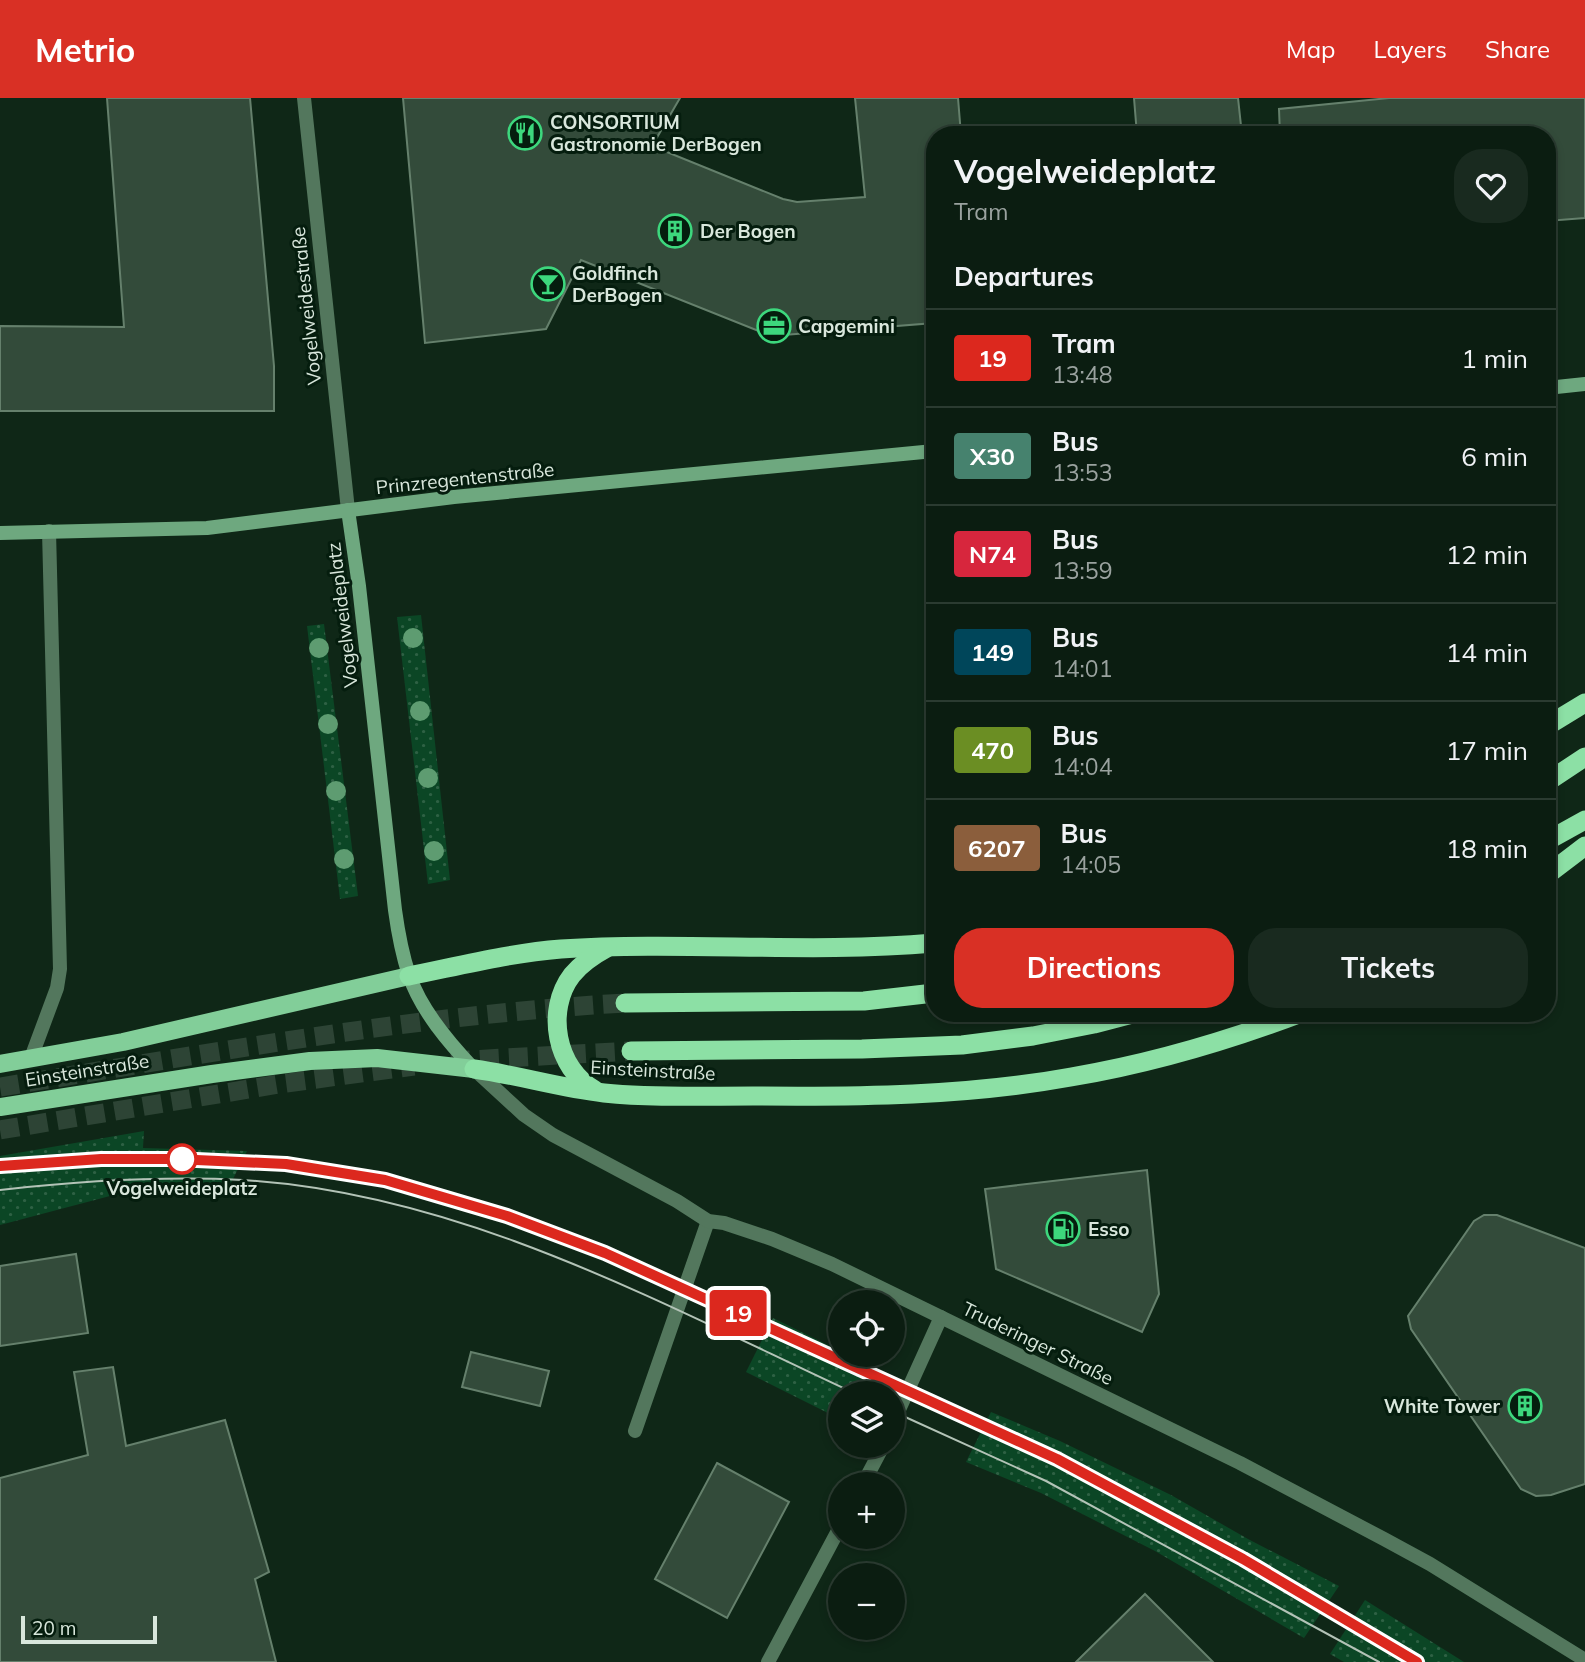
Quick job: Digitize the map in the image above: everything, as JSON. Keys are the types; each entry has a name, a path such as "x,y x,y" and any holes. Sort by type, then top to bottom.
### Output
{"highway":[{"path":"1556,720 1585,702"},
{"path":"1556,776 1585,757"},
{"path":"1556,836 1585,820"},
{"path":"1556,868 1585,846"},
{"name":"Einsteinstraße","path":"409,976 508,956 557,950 926,943"},
{"path":"604,1093 593,1089 576,1075 564,1056 557,1025 561,996 571,976 591,958 611,947"},
{"path":"625,1003 864,1001 926,994"},
{"path":"631,1051 862,1049 961,1045 1033,1036 1096,1022"},
{"name":"Einsteinstraße","path":"474,1069 604,1093 793,1097 904,1094 1007,1086 1071,1077 1216,1042 1275,1022"}],"main road":[{"path":"1556,387 1585,384"},
{"name":"Prinzregentenstraße","path":"0,533 207,528 468,495 926,452"},
{"name":"Vogelweideplatz","path":"348,510 395,910 409,976 444,1035 474,1069"},
{"name":"Einsteinstraße","path":"0,1064 136,1040 409,976"},
{"name":"Einsteinstraße","path":"0,1107 310,1061 377,1058 474,1069"}],"street":[{"name":"Vogelweidestraße","path":"304,98 348,510"},
{"path":"31,1058 58,988 60,969 49,531"},
{"name":"Truderinger Straße","path":"474,1069 515,1107 553,1135 677,1201 708,1221 723,1223 772,1239 832,1264 1240,1464 1430,1564 1585,1660"},
{"path":"635,1431 708,1221"},
{"path":"905,1396 941,1317"},
{"path":"768,1662 828,1549"}],"green space":[{"path":"421,615 450,880 428,884 397,617"},
{"path":"324,624 358,896 340,899 307,626"},
{"path":"144,1131 143,1148 247,1151 230,1185 110,1196 0,1225 0,1156"},
{"path":"773,1318 828,1345 828,1367 872,1367 880,1371 875,1381 828,1381 828,1413 746,1372"},
{"path":"991,1412 1060,1441 1171,1495 1339,1586 1304,1638 1155,1551 1041,1493 966,1462"},
{"path":"1365,1600 1464,1662 1344,1662 1330,1654"}],"building":[{"path":"107,98 250,98 274,366 274,411 0,411 0,326 124,327"},
{"name":"Der Bogen","path":"403,98 680,98 652,146 783,199 797,202 865,197 855,98 958,98 960,126 926,126 926,324 771,336 581,260 546,329 425,343"},
{"path":"1134,98 1238,98 1241,126 1136,126"},
{"path":"1389,98 1585,98 1585,218 1556,220 1556,126 1280,126 1279,109"},
{"path":"1147,1170 1159,1294 1142,1332 996,1269 985,1189"},
{"name":"White Tower","path":"1484,1215 1497,1215 1585,1248 1585,1484 1551,1495 1536,1496 1521,1489 1411,1329 1408,1316 1474,1221"},
{"path":"76,1254 88,1333 0,1346 0,1266"},
{"path":"471,1352 549,1371 540,1406 462,1387"},
{"path":"113,1367 126,1446 225,1420 269,1572 255,1579 276,1662 0,1662 0,1478 88,1455 74,1372"},
{"path":"717,1463 789,1502 727,1618 655,1579"},
{"path":"1145,1594 1213,1662 1076,1662"}],"tunnel":[{"path":"0,1087 390,1026 625,1003"},
{"path":"451,1061 631,1051"},
{"path":"0,1130 279,1084 414,1066"}],"tram line":[{"path":"0,1166 101,1159 286,1164 385,1180 507,1216 605,1253 1057,1459 1243,1559 1417,1662"},
{"name":"19","path":"0,1166 101,1159 286,1164 385,1180 507,1216 605,1253 1057,1459 1243,1559 1417,1662"},
{"path":"0,1190 122,1180 243,1180 324,1189 403,1206 481,1229 558,1258 633,1289 828,1381"},
{"path":"905,1417 1046,1481 1379,1662"}],"place":[{"name":"CONSORTIUM Gastronomie DerBogen","path":"525,133"},
{"name":"Der Bogen","path":"675,231"},
{"name":"Goldfinch DerBogen","path":"548,284"},
{"name":"Capgemini","path":"774,326"},
{"name":"Vogelweideplatz","path":"182,1159"},
{"name":"Esso","path":"1063,1229"},
{"name":"White Tower","path":"1525,1406"}]}
